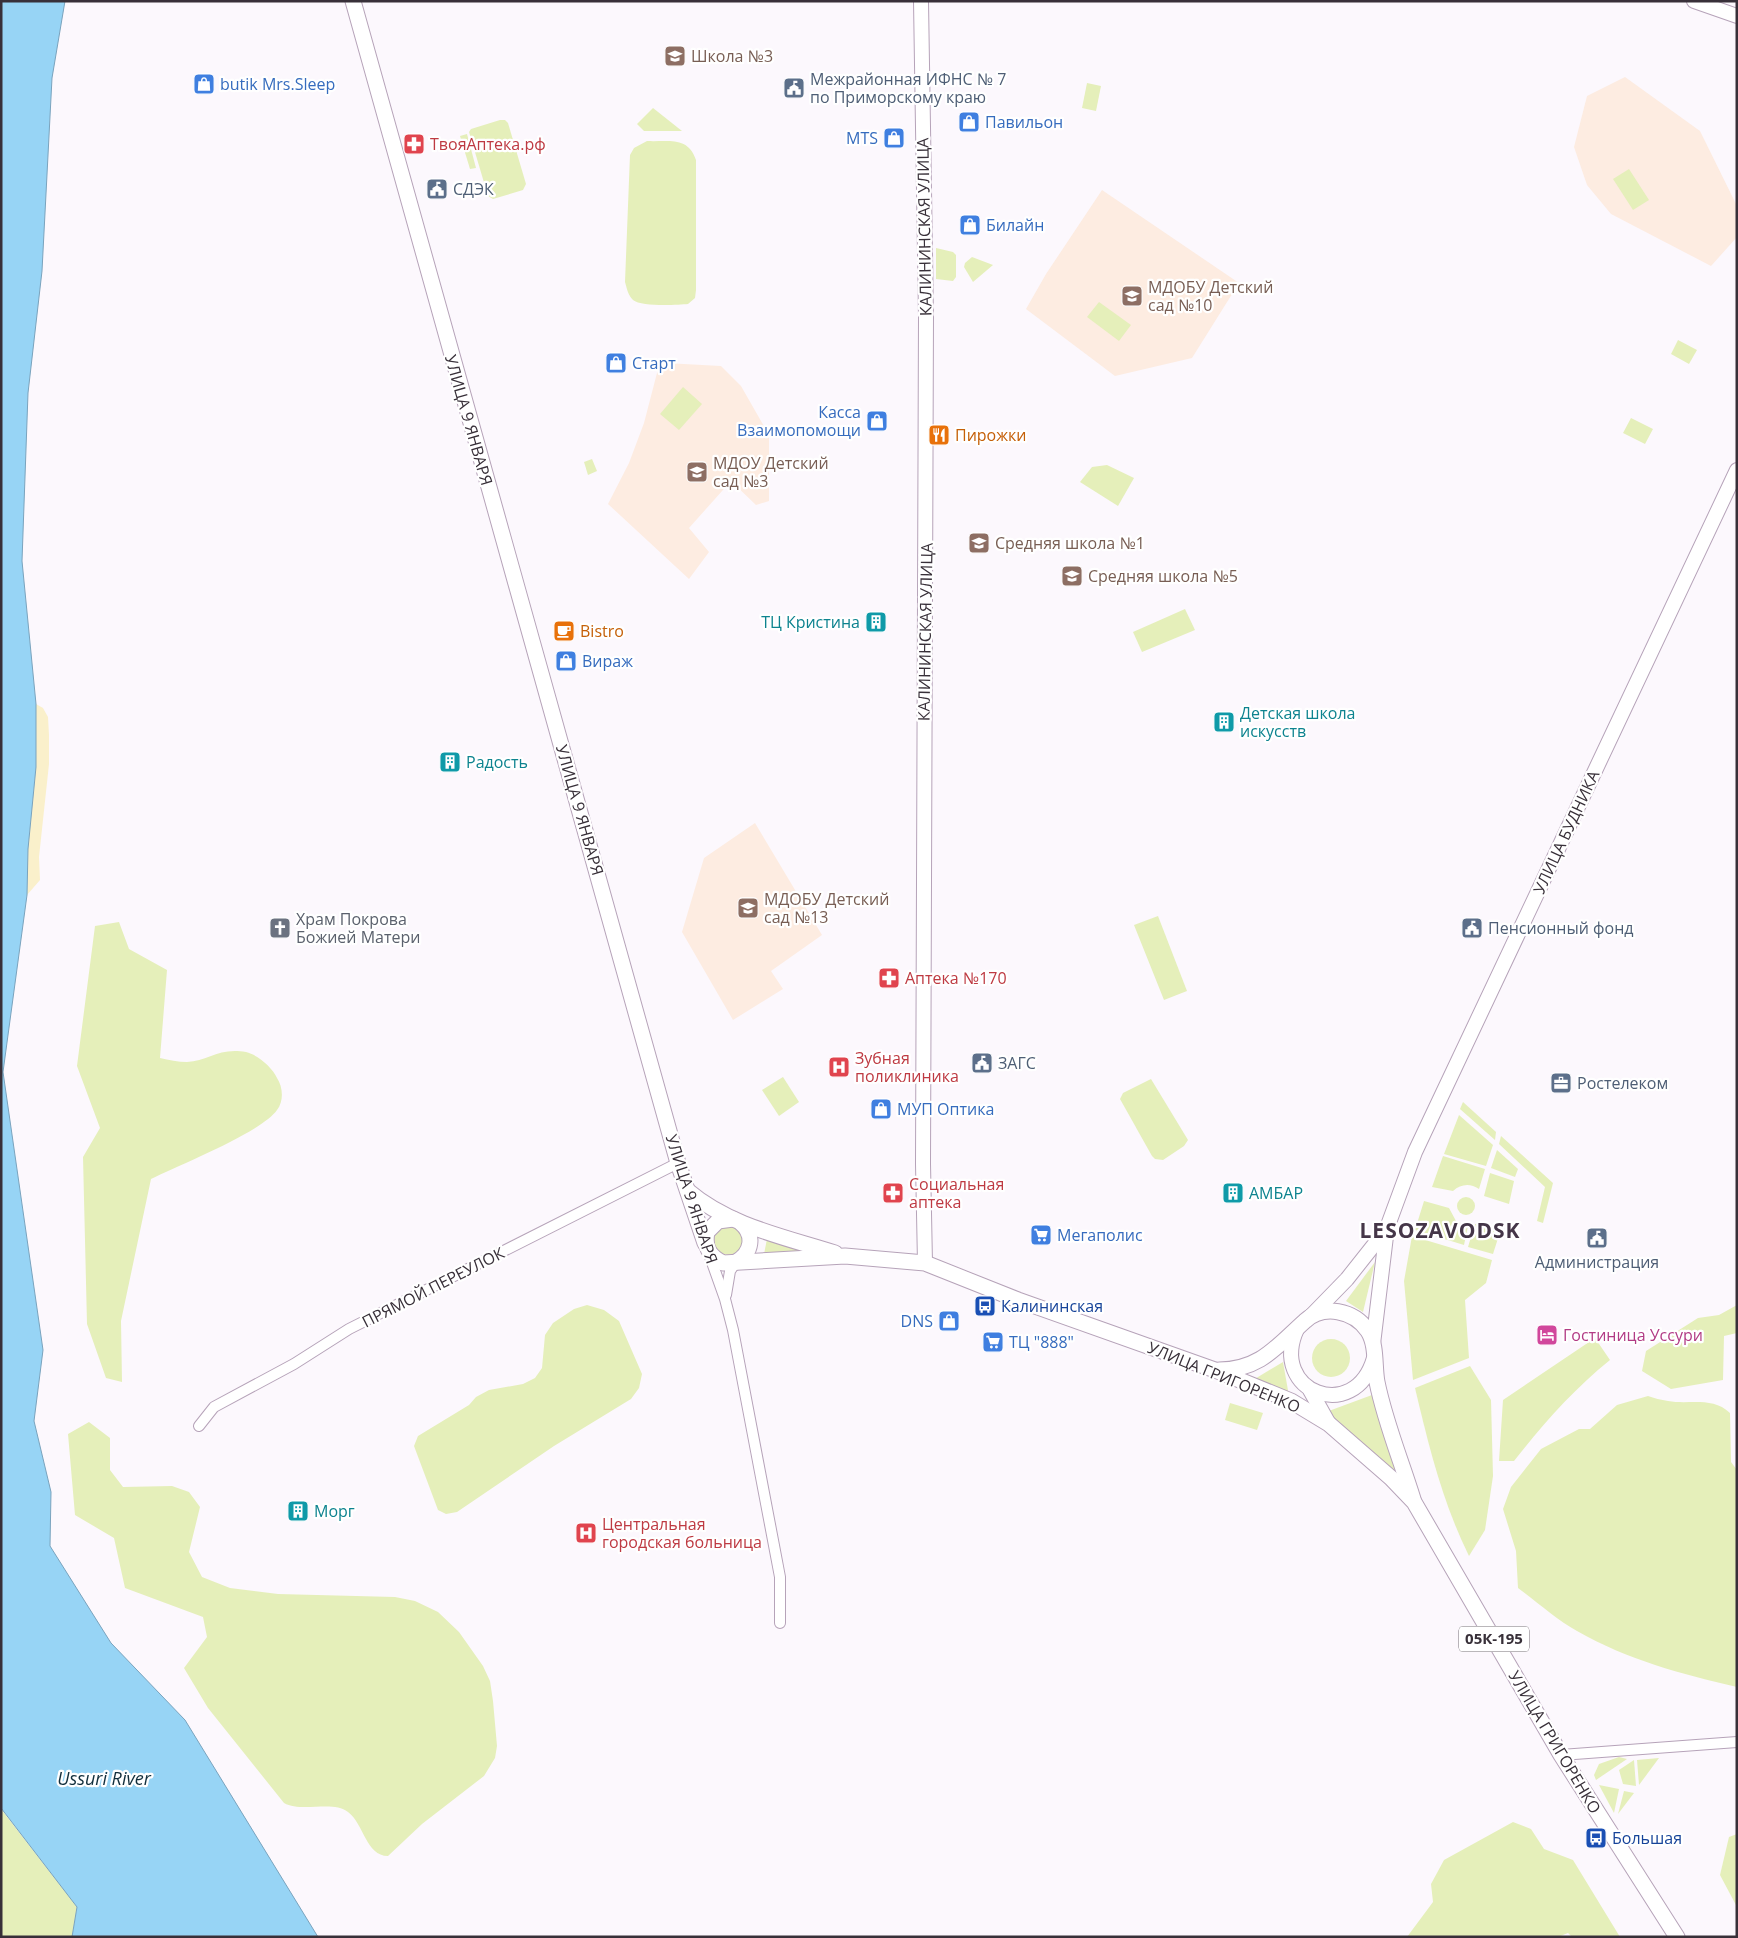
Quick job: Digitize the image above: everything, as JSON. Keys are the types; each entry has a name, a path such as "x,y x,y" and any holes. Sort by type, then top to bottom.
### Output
{"main road":[{"name":"УЛИЦА 9 ЯНВАРЯ","path":"352,1 678,1163 707,1248"},
{"name":"КАЛИНИНСКАЯ УЛИЦА","path":"921,1 926,316 923,1104 925,1263"},
{"path":"1694,1 1737,16"},
{"name":"УЛИЦА БУДНИКА","path":"1414,1502 1383,1405 1374,1351 1387,1228 1415,1152 1737,470"},
{"path":"688,1192 711,1209 737,1221 845,1256"},
{"path":"736,1262 747,1253 750,1246 749,1232 737,1221 725,1219 712,1225 706,1240 707,1248 716,1260 722,1263 845,1256"},
{"path":"1215,1370 1230,1370 1256,1361 1280,1346 1347,1279 1387,1228"},
{"name":"УЛИЦА ГРИГОРЕНКО","path":"845,1256 925,1263 1018,1300 1215,1370 1284,1398 1329,1424 1391,1478 1414,1502 1561,1755 1677,1937"},
{"path":"1284,1398 1310,1390 1323,1395 1338,1396 1351,1391 1362,1383 1370,1371 1374,1351 1368,1331 1358,1320 1346,1313 1332,1311 1318,1313 1308,1318"},
{"path":"1297,1329 1291,1342 1289,1356 1292,1369 1300,1381 1310,1390 1329,1424"}],"street":[{"name":"ПРЯМОЙ ПЕРЕУЛОК","path":"199,1426 214,1407 294,1364 349,1329 678,1163"},
{"name":"УЛИЦА 9 ЯНВАРЯ","path":"707,1248 734,1330 780,1577 780,1623"},
{"path":"725,1299 730,1271 736,1262"},
{"path":"1561,1755 1737,1742"}],"shaded area":[{"path":"1625,77 1700,131 1737,206 1737,237 1711,266 1611,214 1587,185 1574,147 1587,96"},
{"name":"МДОБУ Детский сад №10","path":"1102,190 1239,283 1192,358 1115,376 1026,309 1046,274"},
{"name":"МДОУ Детский сад №3","path":"665,363 721,366 741,386 769,435 769,501 756,505 731,481 689,528 709,552 689,579 608,504 629,463 644,423 657,373"},
{"name":"МДОБУ Детский сад №13","path":"755,823 822,935 771,971 783,989 733,1020 682,932 704,858"}],"green space":[{"path":"1087,83 1101,86 1096,111 1082,108"},
{"path":"653,108 682,131 644,131 637,124"},
{"path":"505,120 508,123 526,184 523,190 493,199 488,196 469,132 471,129"},
{"path":"467,134 476,168 470,169 460,136"},
{"path":"647,141 670,141 683,144 688,147 696,160 696,290 695,298 688,304 659,305 637,302 630,296 625,282 630,155 634,148"},
{"path":"1629,169 1649,200 1633,210 1613,179"},
{"path":"936,248 953,252 956,255 956,277 953,281 936,279"},
{"path":"972,257 993,265 973,282 964,267 965,263"},
{"path":"1099,302 1131,325 1119,341 1087,317"},
{"path":"1678,340 1697,350 1689,364 1671,354"},
{"path":"683,387 702,404 679,430 660,414"},
{"path":"1631,418 1653,429 1645,444 1623,433"},
{"path":"592,459 597,471 588,475 584,462"},
{"path":"1107,465 1134,478 1118,506 1080,482 1092,467"},
{"path":"1185,609 1195,630 1142,652 1133,632"},
{"path":"1158,916 1187,991 1164,1000 1134,925"},
{"path":"119,922 129,949 167,970 160,1058 187,1062 228,1051 246,1052 260,1059 272,1070 279,1082 282,1094 277,1110 255,1128 219,1148 151,1179 121,1321 122,1382 106,1378 87,1324 83,1157 100,1128 77,1066 95,926"},
{"path":"783,1077 799,1102 779,1116 762,1090"},
{"path":"1151,1079 1188,1140 1184,1146 1163,1160 1155,1159 1152,1156 1120,1099 1123,1093"},
{"path":"1463,1102 1496,1132 1495,1140 1460,1109"},
{"path":"1459,1115 1493,1145 1486,1166 1444,1154"},
{"path":"1501,1136 1553,1183 1543,1223 1537,1221 1545,1187 1499,1144"},
{"path":"1497,1150 1518,1169 1515,1177 1491,1168"},
{"path":"1443,1156 1485,1169 1479,1189 1469,1185 1459,1187 1453,1191 1432,1187"},
{"path":"1490,1173 1514,1181 1509,1204 1484,1196"},
{"path":"1462,1197 1470,1197 1475,1202 1473,1213 1462,1215 1457,1210 1457,1202"},
{"path":"1424,1201 1449,1208 1456,1221 1468,1226 1464,1245 1415,1230"},
{"path":"1475,1224 1500,1232 1493,1254 1468,1247"},
{"path":"728,1225 738,1230 743,1240 738,1250 728,1255 718,1250 713,1240 718,1230"},
{"path":"1412,1236 1492,1260 1486,1283 1465,1300 1469,1358 1413,1380 1404,1281"},
{"path":"767,1239 812,1254 764,1254"},
{"path":"1375,1262 1363,1312 1346,1301"},
{"path":"587,1305 604,1310 619,1321 642,1374 639,1388 631,1399 554,1446 457,1512 446,1514 438,1510 414,1446 418,1436 469,1405 476,1397 489,1390 523,1384 535,1378 542,1368 545,1335 553,1323 574,1309"},
{"path":"1737,1305 1737,1333 1724,1336 1723,1380 1671,1389 1642,1371 1646,1351 1698,1318 1719,1315"},
{"path":"1595,1338 1610,1360 1583,1383 1559,1408 1514,1461 1499,1461 1503,1400"},
{"path":"1331,1339 1344,1345 1350,1358 1344,1371 1331,1377 1318,1371 1312,1358 1318,1345"},
{"path":"1283,1362 1289,1396 1253,1380"},
{"path":"1470,1366 1491,1400 1493,1476 1485,1530 1469,1556 1444,1494 1431,1453 1415,1388"},
{"path":"1372,1395 1401,1484 1326,1412"},
{"path":"1648,1396 1676,1402 1708,1403 1723,1408 1730,1413 1731,1462 1737,1470 1737,1687 1655,1665 1596,1641 1570,1627 1518,1588 1516,1551 1503,1509 1511,1487 1541,1449 1579,1429 1590,1429 1617,1405"},
{"path":"1230,1403 1263,1413 1257,1430 1225,1420"},
{"path":"89,1422 110,1438 110,1470 123,1487 172,1486 189,1492 200,1507 189,1552 202,1577 230,1588 278,1594 395,1597 415,1601 438,1612 459,1632 483,1666 490,1681 497,1746 495,1758 484,1776 422,1824 388,1856 381,1855 375,1851 348,1812 334,1807 299,1807 284,1803 208,1708 184,1668 207,1637 203,1617 125,1588 114,1538 75,1515 68,1434"},
{"path":"1619,1757 1627,1759 1596,1780 1594,1775 1599,1764"},
{"path":"1659,1758 1639,1785 1637,1760"},
{"path":"1634,1760 1636,1786 1623,1784 1619,1770"},
{"path":"1599,1785 1619,1789 1614,1813"},
{"path":"1624,1791 1634,1793 1618,1814"},
{"path":"1,1809 77,1907 72,1937 1,1937"},
{"path":"1513,1822 1531,1829 1544,1849 1573,1860 1620,1937 1572,1937 1568,1933 1558,1937 1407,1937 1433,1902 1431,1884 1444,1860"},
{"path":"1737,1834 1737,1907 1720,1875 1729,1837"}],"sand":[{"path":"36,704 43,708 48,717 49,764 39,857 40,880 27,895 28,849 36,767"}],"water":[{"name":"Ussuri River","path":"1,1 65,1 52,78 42,271 28,393 22,561 36,704 36,767 28,849 27,895 3,1072 43,1350 34,1421 51,1492 50,1546 111,1643 185,1720 318,1937 72,1937 77,1907 1,1808"}],"place":[{"name":"Школа №3","path":"675,56"},
{"name":"butik Mrs.Sleep","path":"204,84"},
{"name":"Межрайонная ИФНС № 7 по Приморскому краю","path":"794,88"},
{"name":"Павильон","path":"969,122"},
{"name":"MTS","path":"894,138"},
{"name":"ТвояАптека.рф","path":"414,144"},
{"name":"СДЭК","path":"437,189"},
{"name":"Билайн","path":"970,225"},
{"name":"МДОБУ Детский сад №10","path":"1132,296"},
{"name":"Старт","path":"616,363"},
{"name":"Касса Взаимопомощи","path":"877,421"},
{"name":"Пирожки","path":"939,435"},
{"name":"МДОУ Детский сад №3","path":"697,472"},
{"name":"Средняя школа №1","path":"979,543"},
{"name":"Средняя школа №5","path":"1072,576"},
{"name":"ТЦ Кристина","path":"876,622"},
{"name":"Bistro","path":"564,631"},
{"name":"Вираж","path":"566,661"},
{"name":"Детская школа искусств","path":"1224,722"},
{"name":"Радость","path":"450,762"},
{"name":"МДОБУ Детский сад №13","path":"748,908"},
{"name":"Храм Покрова Божией Матери","path":"280,928"},
{"name":"Пенсионный фонд","path":"1472,928"},
{"name":"Аптека №170","path":"889,978"},
{"name":"ЗАГС","path":"982,1063"},
{"name":"Зубная поликлиника","path":"839,1067"},
{"name":"Ростелеком","path":"1561,1083"},
{"name":"МУП Оптика","path":"881,1109"},
{"name":"Социальная аптека","path":"893,1193"},
{"name":"АМБАР","path":"1233,1193"},
{"name":"Мегаполис","path":"1041,1235"},
{"name":"Администрация","path":"1597,1238"},
{"name":"Калининская","path":"985,1306"},
{"name":"DNS","path":"949,1321"},
{"name":"Гостиница Уссури","path":"1547,1335"},
{"name":"ТЦ \"888\"","path":"993,1342"},
{"name":"Морг","path":"298,1511"},
{"name":"Центральная городская больница","path":"586,1533"},
{"name":"Большая","path":"1596,1838"}],"district":[{"name":"LESOZAVODSK","path":"1440,1231"}]}
